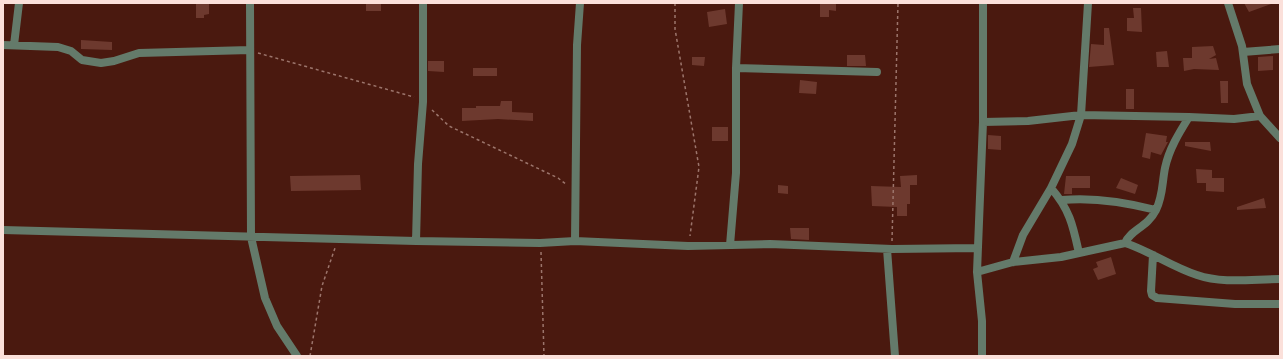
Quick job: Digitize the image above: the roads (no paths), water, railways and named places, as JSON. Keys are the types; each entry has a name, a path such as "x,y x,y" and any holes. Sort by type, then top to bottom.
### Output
{"street":[{"path":"14,45 19,3"},
{"path":"250,3 251,237 266,298 277,326 297,356"},
{"path":"416,242 418,164 423,102 423,3"},
{"path":"574,241 577,45 580,3"},
{"path":"730,245 736,173 736,68 739,3"},
{"path":"982,356 982,321 976,272 984,122 983,3"},
{"path":"1013,262 1023,235 1051,188 1072,144 1082,115 1088,3"},
{"path":"1228,3 1243,52 1247,84 1260,116 1280,138"},
{"path":"3,45 58,47 71,51 82,60 100,63 114,61 139,53 250,50"},
{"path":"1243,52 1280,49"},
{"path":"736,68 877,72"},
{"path":"984,122 1035,121 1082,115 1234,119 1260,116"},
{"path":"1125,243 1128,236 1150,221 1156,210 1162,196 1165,167 1169,152 1189,117"},
{"path":"1051,188 1062,200 1072,220 1079,253"},
{"path":"1062,200 1078,199 1122,201 1156,210"},
{"path":"3,230 416,242 540,243 574,241 688,246 770,244 890,249 977,248"},
{"path":"976,272 1013,262 1061,257 1125,243 1198,276 1225,280 1280,279"},
{"path":"890,249 895,356"},
{"path":"1153,255 1151,291 1152,295 1157,298 1235,304 1280,304"}]}
